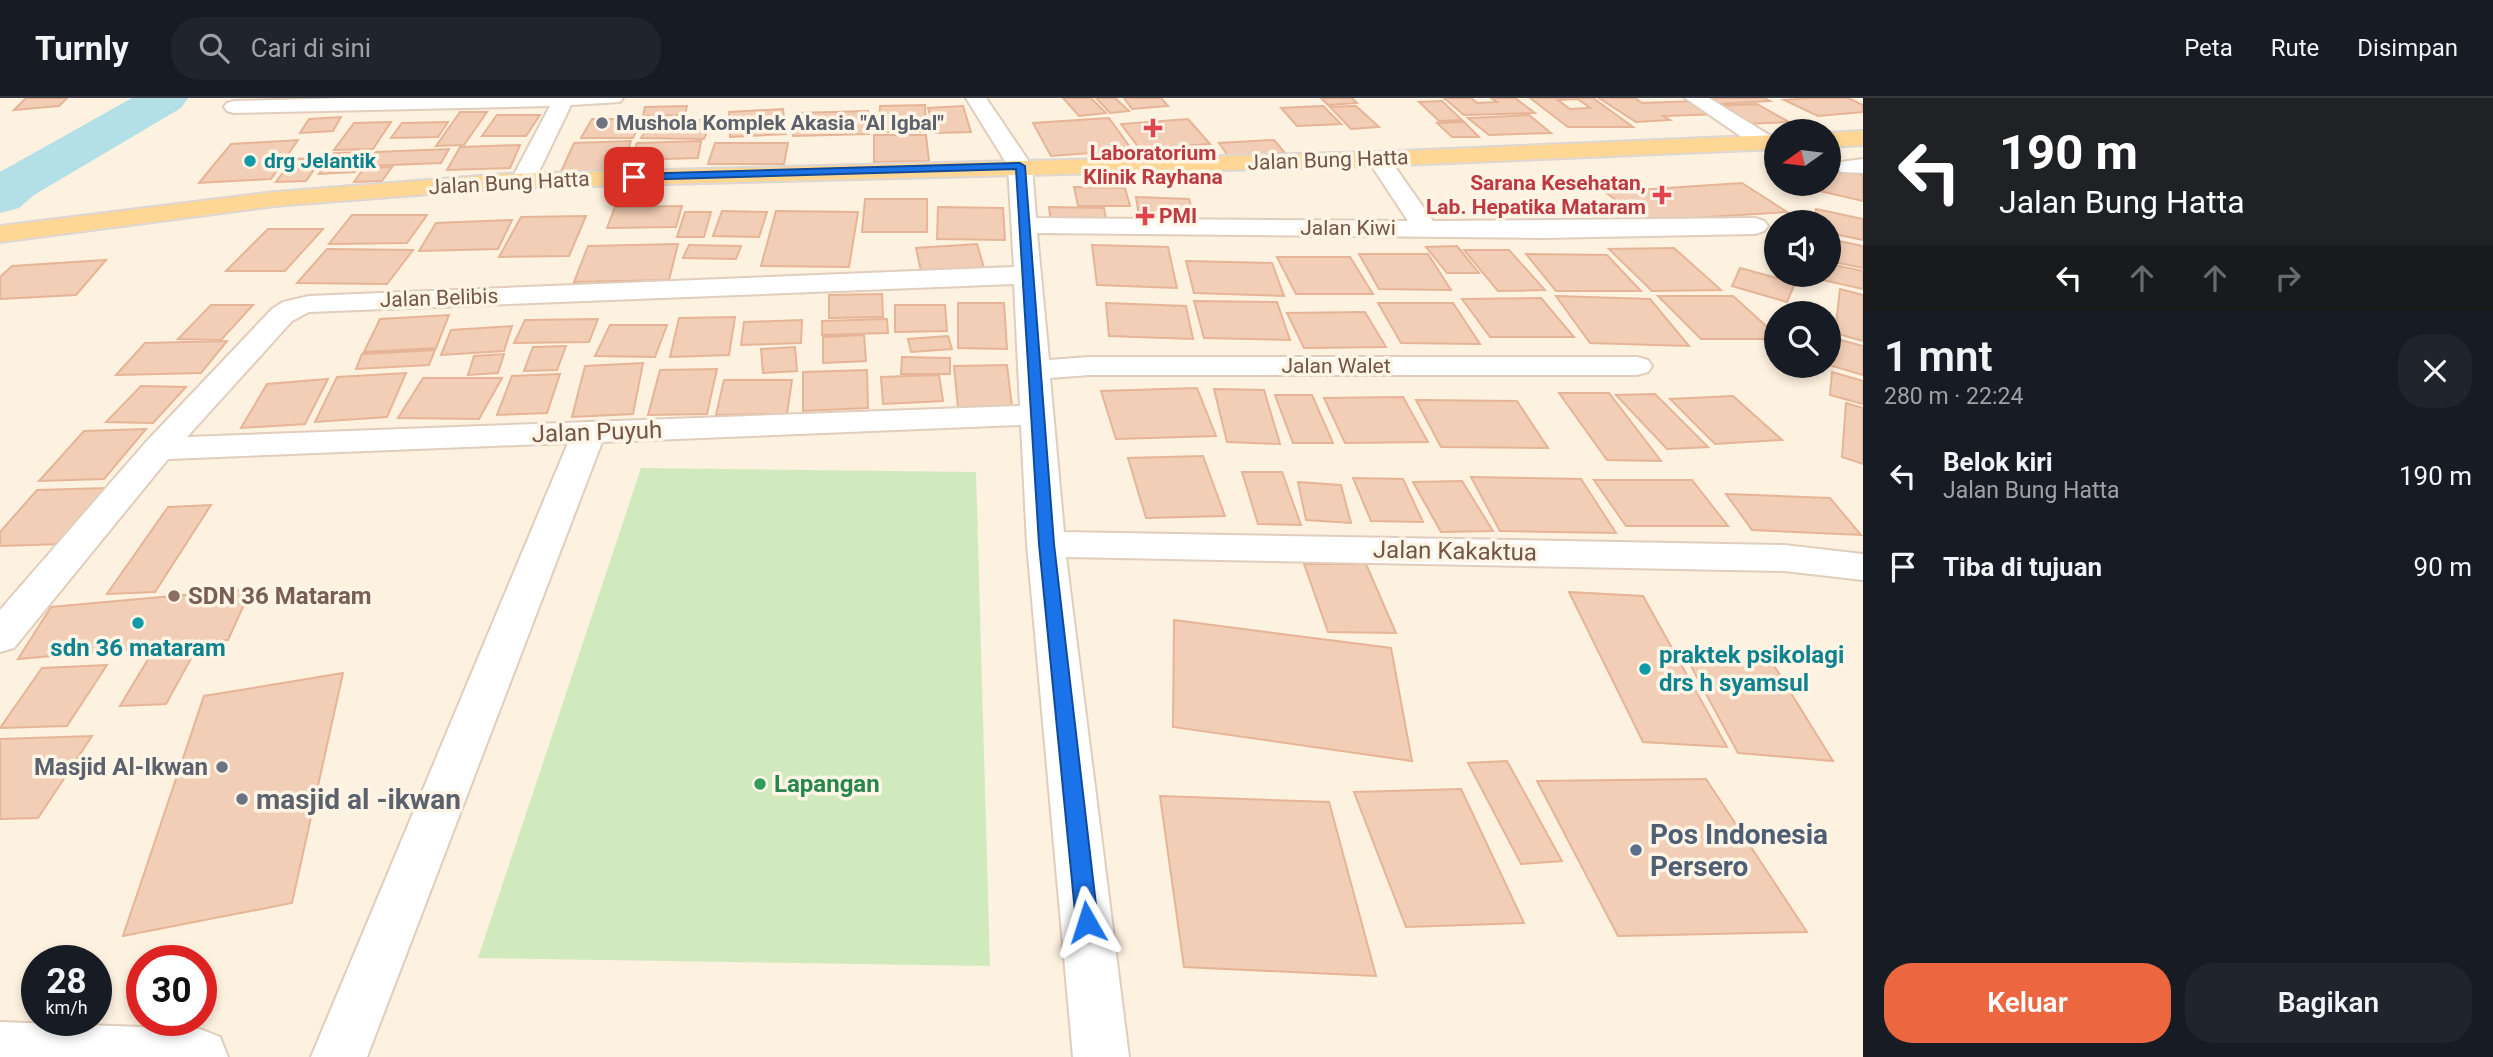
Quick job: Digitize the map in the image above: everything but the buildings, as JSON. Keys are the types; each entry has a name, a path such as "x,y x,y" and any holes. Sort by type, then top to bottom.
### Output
{"main road":[{"path":"1841,139 1863,138"},
{"name":"Jalan Bung Hatta","path":"0,234 275,200 523,180 1378,159 1764,142"}],"street":[{"path":"234,107 338,101 613,98"},
{"path":"976,98 1020,166 1046,544 1101,1057"},
{"path":"1695,98 1764,138"},
{"path":"523,180 563,100"},
{"path":"1378,159 1426,229"},
{"name":"Jalan Kiwi","path":"1024,226 1426,229 1755,226"},
{"name":"Jalan Belibis","path":"0,637 158,449 282,315 293,308 309,304 1027,275"},
{"name":"Jalan Walet","path":"1036,370 1089,366 1637,366"},
{"name":"Jalan Puyuh","path":"158,449 1036,415"},
{"path":"339,1057 589,432"},
{"name":"Jalan Kakaktua","path":"1046,544 1784,558 1863,568"},
{"path":"0,1050 200,1057"}],"green space":[{"name":"Lapangan","path":"641,468 976,472 990,966 478,958"}],"waterway":[{"path":"0,197 16,184 165,98"}],"place":[{"name":"Mushola Komplek Akasia \"Al Igbal\"","path":"602,123"},
{"name":"Laboratorium Klinik Rayhana","path":"1153,128"},
{"name":"drg Jelantik","path":"250,161"},
{"name":"Sarana Kesehatan, Lab. Hepatika Mataram","path":"1662,195"},
{"name":"PMI","path":"1145,216"},
{"name":"SDN 36 Mataram","path":"174,596"},
{"name":"sdn 36 mataram","path":"138,623"},
{"name":"praktek psikolagi drs h syamsul","path":"1645,669"},
{"name":"Masjid Al-Ikwan","path":"222,767"},
{"name":"Lapangan","path":"760,784"},
{"name":"masjid al -ikwan","path":"242,799"},
{"name":"Pos Indonesia Persero","path":"1636,850"}],"route":[{"path":"634,177 1020,166 1046,544 1087,922"}]}
